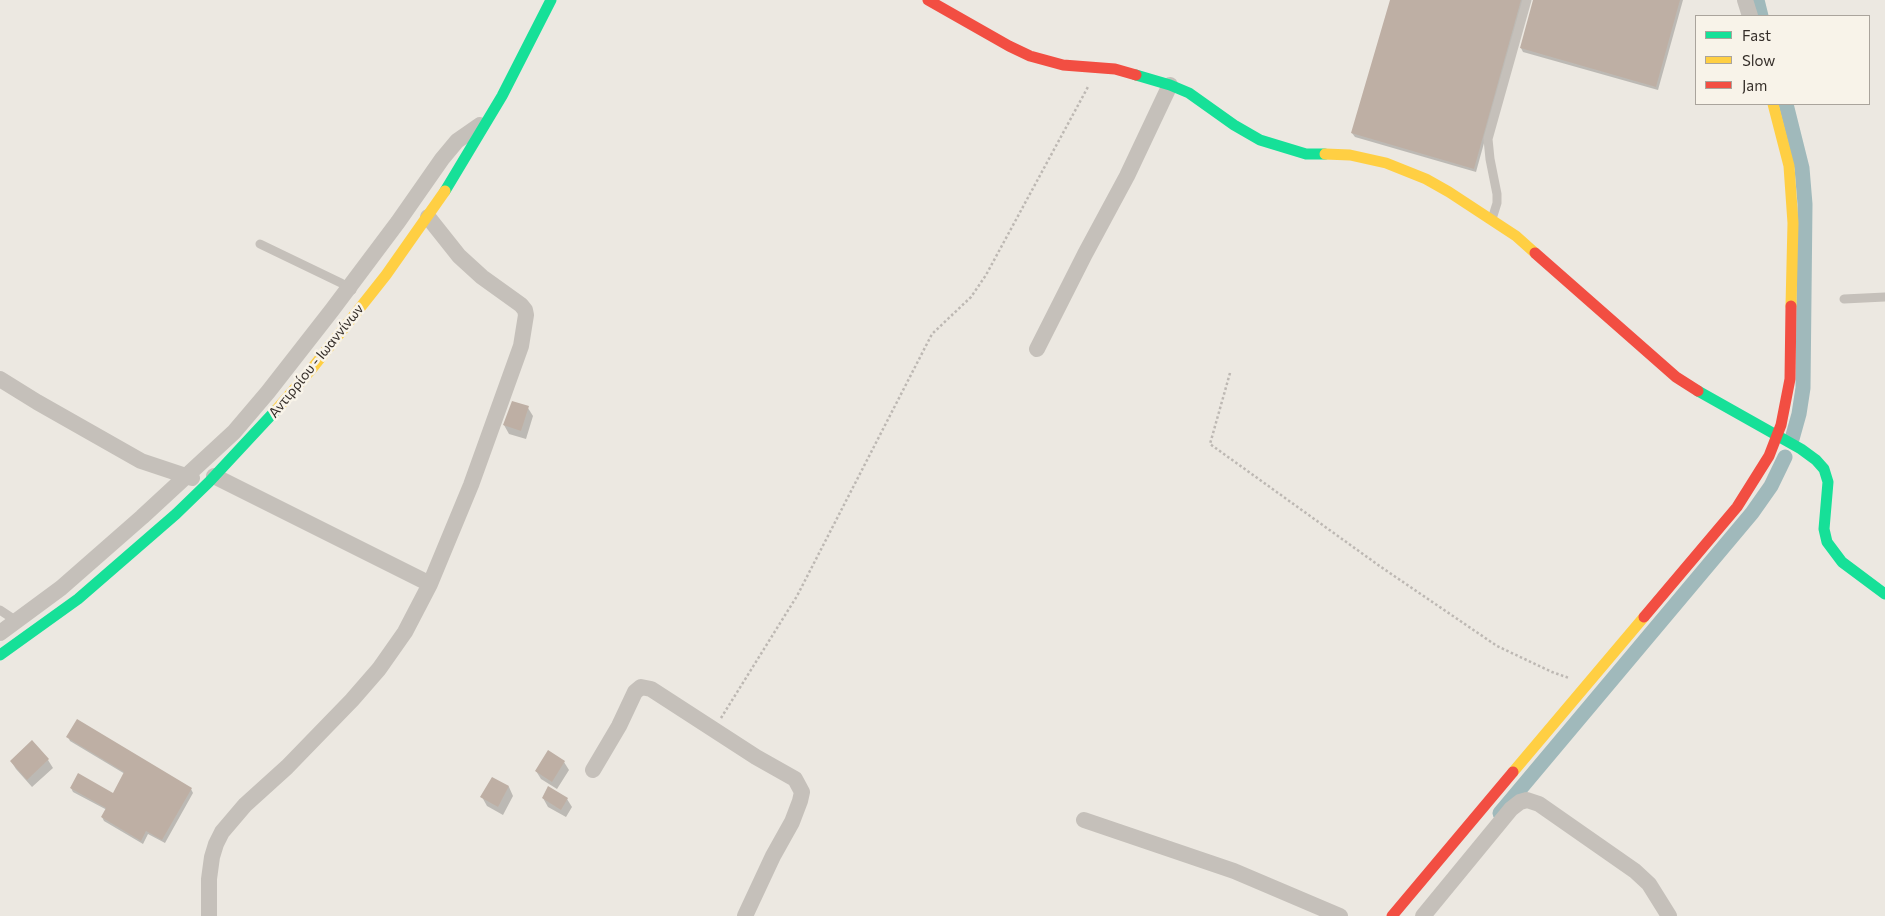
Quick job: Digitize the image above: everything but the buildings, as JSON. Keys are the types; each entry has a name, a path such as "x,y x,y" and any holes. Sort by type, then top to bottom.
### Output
{"street":[{"name":"Αντιρρίου - Ιωαννίνων","path":"0,655 78,599 212,479 310,371 366,301 428,217 466,158 541,22 551,0"},
{"path":"928,0 1008,46 1030,56 1063,65 1121,70 1189,93 1234,125 1260,140 1306,154 1350,155 1386,163 1426,179 1492,220 1536,253 1688,386 1801,449 1816,460 1824,469 1828,482 1824,529 1827,542 1842,562 1885,594"},
{"path":"1745,0 1750,15"},
{"path":"1037,348 1127,176 1170,85"},
{"path":"1392,916 1736,507 1758,476 1777,436 1786,409 1790,379 1793,205 1790,166 1773,105"},
{"path":"0,633 15,620 61,588 142,517 234,432 274,385 349,288 442,159 457,141 488,119"},
{"path":"209,916 209,879 212,857 222,832 245,805 287,767 352,700 380,669 405,632 430,584 471,485 518,354 526,315 521,305 482,277 459,256 428,217"},
{"path":"0,379 141,461 185,476 212,479 430,584"},
{"path":"593,770 619,726 635,692 641,686 651,689 773,768 795,779 802,792 792,822 745,916"},
{"path":"1423,916 1511,809 1520,802 1527,800 1539,804 1635,871 1649,884 1669,916"},
{"path":"1084,820 1234,871 1340,916"}],"lane":[{"path":"1492,220 1498,203 1488,139 1527,0"},
{"path":"260,244 349,288 366,301"},
{"path":"1844,299 1885,297"},
{"path":"0,610 15,620"}],"path":[{"path":"714,730 796,596 932,334 971,297 986,275 1088,88 1095,67"},
{"path":"1230,373 1210,444 1381,568 1497,646 1552,672 1587,685"}],"waterway":[{"path":"1757,0 1761,15"},
{"path":"1786,105 1802,168 1805,204 1803,388 1799,414 1792,439"},
{"path":"1500,813 1752,513 1771,486 1785,457"}],"traffic: fast":[{"path":"445,191 502,96 551,0"},
{"path":"1136,75 1189,93 1234,125 1260,140 1306,154 1325,154"},
{"path":"1698,391 1801,449 1816,460 1824,469 1828,482 1824,529 1827,542 1842,562 1885,594"},
{"path":"0,655 78,599 176,514 209,482 276,410"}],"traffic: slow":[{"path":"1773,105 1789,166 1793,223 1791,306"},
{"path":"1325,154 1350,155 1386,163 1426,179 1516,236 1535,253"},
{"path":"276,410 310,371 386,275 445,191"},
{"path":"1513,772 1644,617"}],"traffic: jam":[{"path":"928,0 1030,56 1063,65 1115,69 1136,75"},
{"path":"1535,253 1676,377 1698,391"},
{"path":"1644,617 1737,507 1769,456 1781,425 1790,379 1791,306"},
{"path":"1392,916 1513,772"}]}
